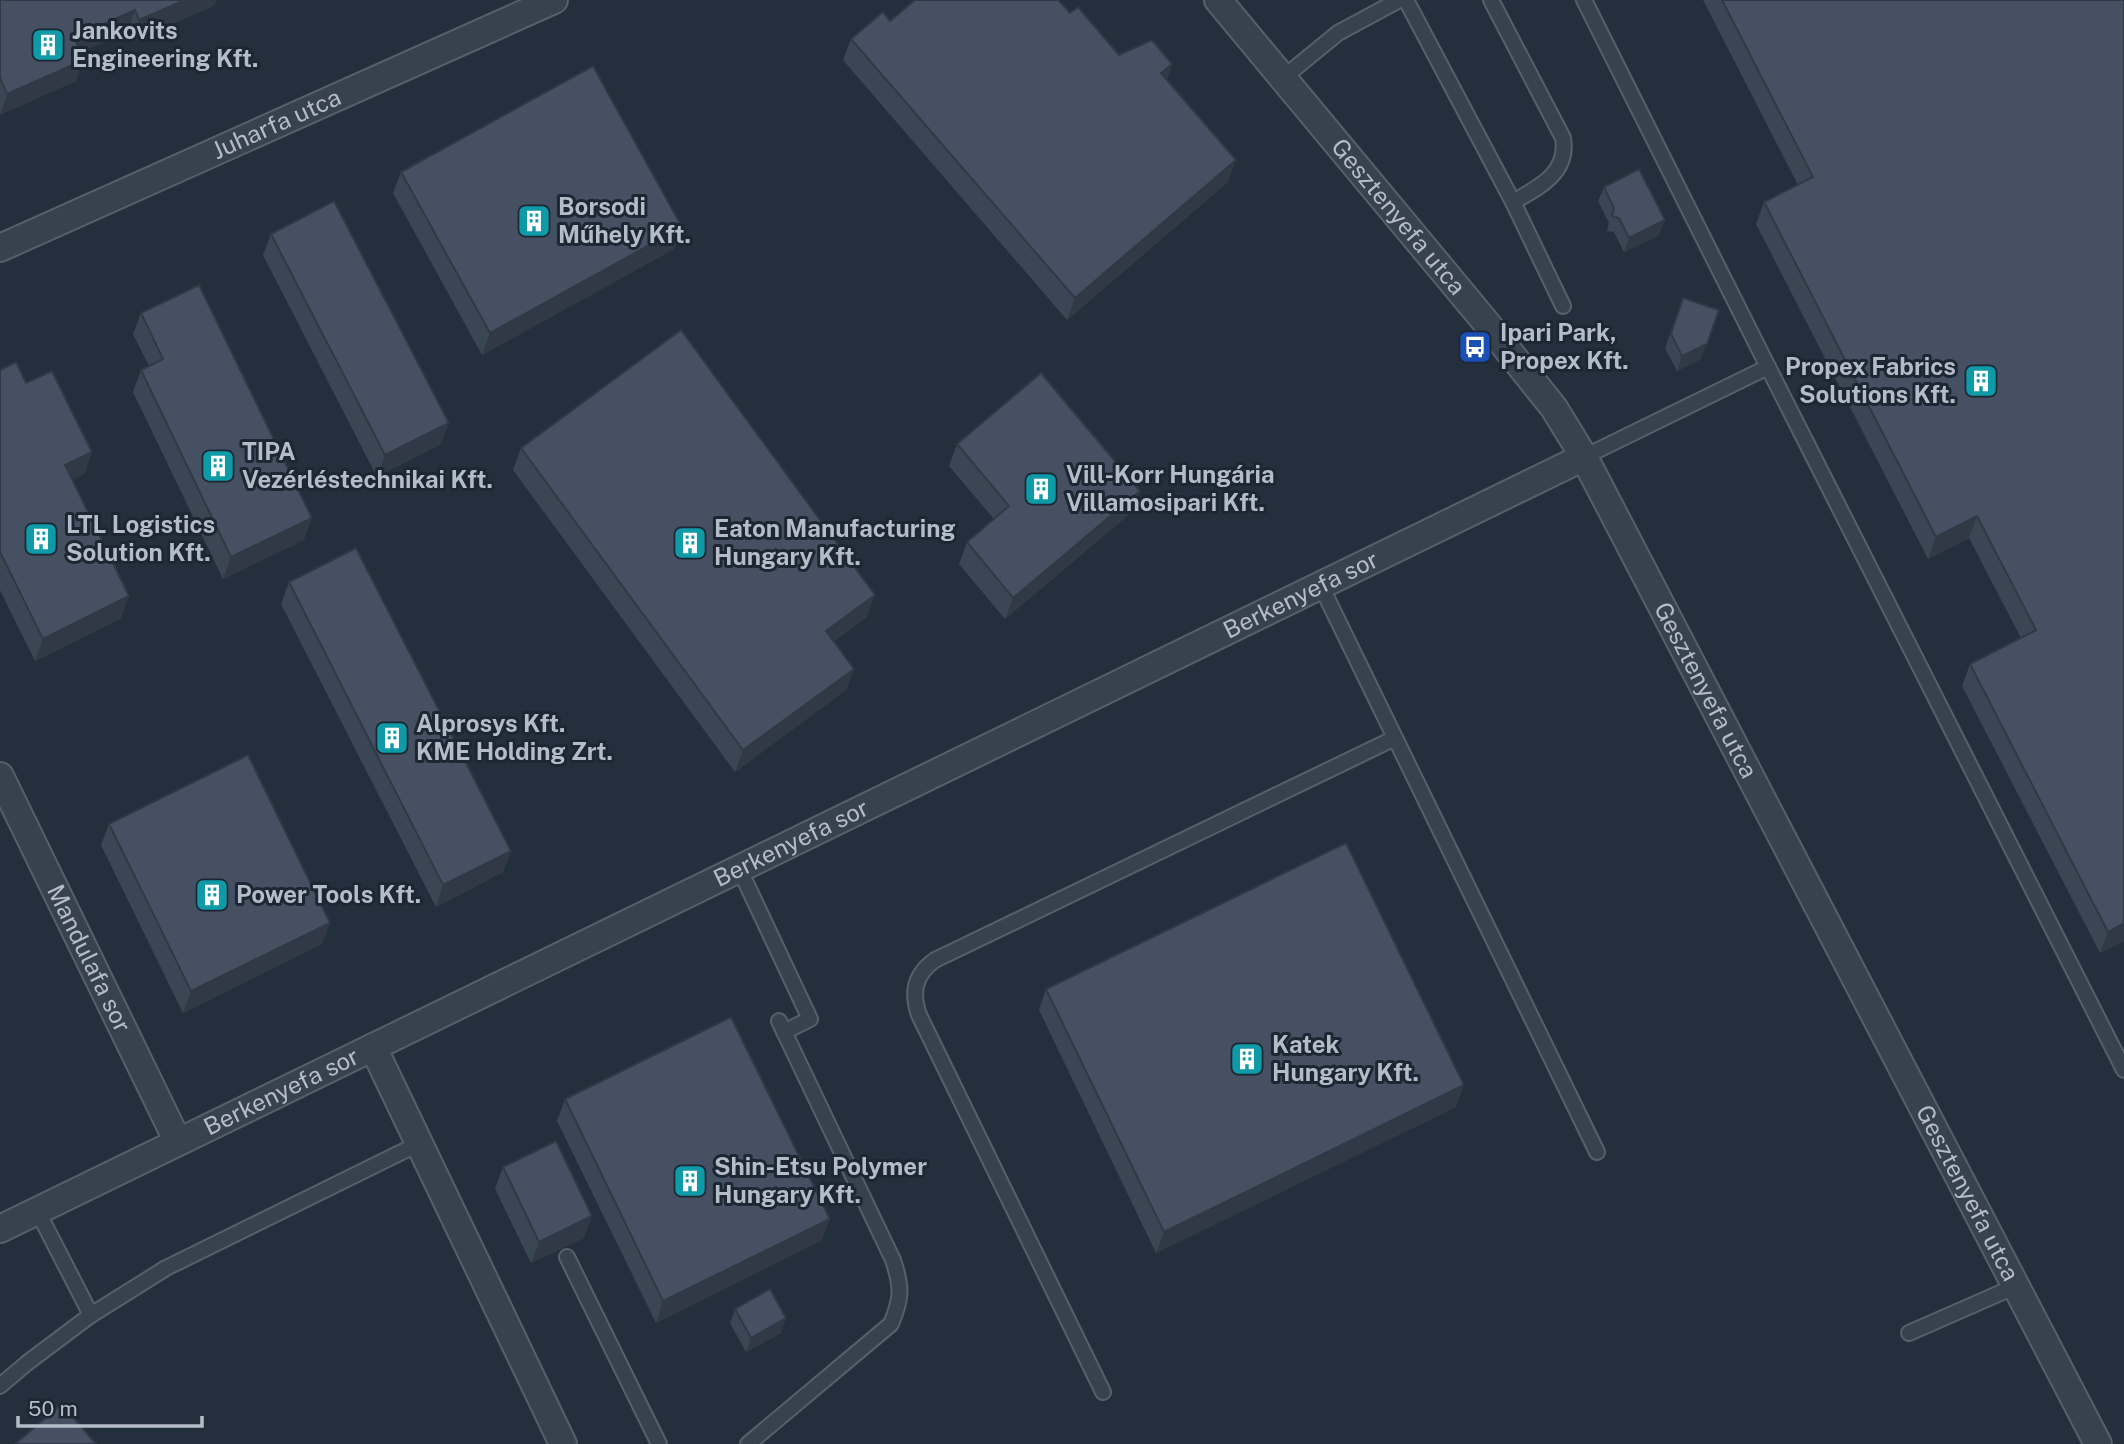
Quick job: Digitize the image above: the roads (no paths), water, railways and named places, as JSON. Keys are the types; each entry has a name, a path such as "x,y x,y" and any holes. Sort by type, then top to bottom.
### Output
{"street":[{"name":"Juharfa utca","path":"0,247 554,0"},
{"name":"Gesztenyefa utca","path":"1218,0 1546,398 1584,457 2098,1444"},
{"name":"Berkenyefa sor","path":"0,1229 1584,457"},
{"name":"Mandulafa sor","path":"0,776 178,1142"},
{"path":"373,1047 563,1444"}],"lane":[{"path":"1283,78 1338,33 1399,0"},
{"path":"1406,0 1513,202 1563,306"},
{"path":"1490,0 1563,138 1565,149 1559,170 1542,185 1513,202"},
{"path":"1584,0 2124,1070"},
{"path":"1584,457 1768,367"},
{"path":"1321,586 1597,1152"},
{"path":"1103,1392 919,1015 914,1000 918,976 935,960 1395,738"},
{"path":"739,868 810,1018 781,1027 893,1260 901,1282 900,1296 891,1324 748,1444"},
{"path":"0,1386 91,1315 166,1268 418,1144"},
{"path":"37,1210 91,1315"},
{"path":"567,1257 659,1444"},
{"path":"1909,1333 2016,1286"}],"place":[{"name":"Jankovits Engineering Kft.","path":"48,45"},
{"name":"Borsodi Műhely Kft.","path":"534,221"},
{"name":"Ipari Park, Propex Kft.","path":"1475,347"},
{"name":"Propex Fabrics Solutions Kft.","path":"1981,381"},
{"name":"TIPA Vezérléstechnikai Kft.","path":"218,466"},
{"name":"Vill-Korr Hungária Villamosipari Kft.","path":"1041,489"},
{"name":"LTL Logistics Solution Kft.","path":"41,539"},
{"name":"Eaton Manufacturing Hungary Kft.","path":"690,543"},
{"name":"Alprosys Kft. KME Holding Zrt.","path":"392,738"},
{"name":"Power Tools Kft.","path":"212,895"},
{"name":"Katek Hungary Kft.","path":"1247,1059"},
{"name":"Shin-Etsu Polymer Hungary Kft.","path":"690,1181"}]}
